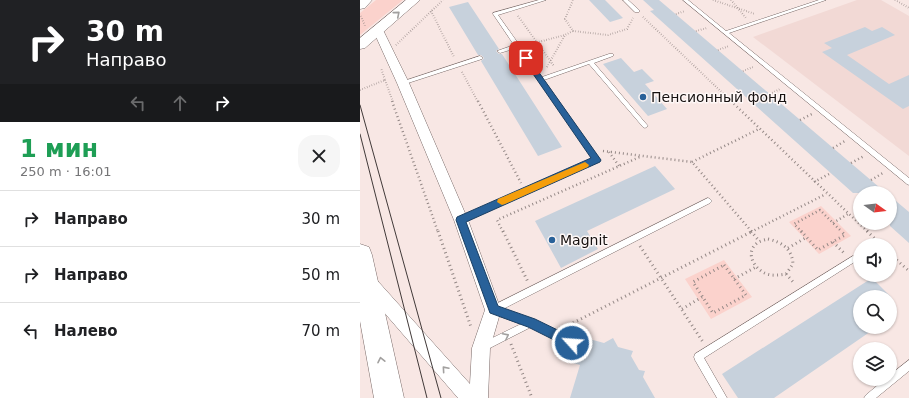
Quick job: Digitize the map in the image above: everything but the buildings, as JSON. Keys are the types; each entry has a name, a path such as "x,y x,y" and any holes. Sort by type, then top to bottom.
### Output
{"main road":[{"path":"360,45 372,30 414,0"},
{"path":"362,266 389,398"}],"street":[{"path":"372,30 390,52 461,220 494,310 481,348 479,398"},
{"path":"362,266 470,398"}],"lane":[{"path":"461,220 597,160 496,14 544,0"},
{"path":"625,0 637,11"},
{"path":"685,0 909,182"},
{"path":"725,33 815,1 824,0"},
{"path":"500,51 518,47"},
{"path":"541,79 612,55"},
{"path":"403,83 480,58"},
{"path":"590,62 645,126"},
{"path":"494,310 708,201"},
{"path":"722,398 698,357 852,260"},
{"path":"494,310 531,323 572,343"},
{"path":"481,348 531,323"},
{"path":"869,398 909,365"}],"path":[{"path":"443,0 379,62 470,325 481,348"},
{"path":"573,0 565,19 574,31"},
{"path":"713,0 769,18"},
{"path":"731,0 752,24"},
{"path":"895,0 909,8"},
{"path":"512,10 559,73"},
{"path":"431,11 458,65 526,191"},
{"path":"518,47 537,43 574,31 608,35 628,29 637,11 874,238"},
{"path":"360,14 372,30"},
{"path":"541,79 565,35"},
{"path":"360,90 385,80"},
{"path":"590,149 692,162 759,129"},
{"path":"609,152 619,166"},
{"path":"532,290 497,220 642,156"},
{"path":"692,162 759,241"},
{"path":"814,182 831,173"},
{"path":"552,334 826,194"},
{"path":"820,210 833,223 845,235 818,250 794,224 820,210"},
{"path":"833,223 848,214"},
{"path":"788,248 807,237"},
{"path":"635,238 709,351"},
{"path":"768,239 775,240 788,248 793,258 793,264 786,274 773,276 766,274 756,267 751,259 750,253 752,248 759,241 768,239"},
{"path":"833,242 852,260"},
{"path":"897,261 909,272"},
{"path":"724,266 746,295 713,313 702,297 693,282 724,266"},
{"path":"734,279 756,267"},
{"path":"682,309 702,297"},
{"path":"507,335 532,398"}],"shaded area":[{"path":"376,0 403,0 360,35 360,13"},
{"path":"857,0 881,0 909,16 909,156 753,37"},
{"path":"821,206 851,236 819,254 789,222"},
{"path":"724,260 752,297 711,319 685,279"}],"tram line":[{"path":"360,105 441,398"},
{"path":"360,134 427,398"}],"slow traffic":[{"path":"502,202 585,165"}],"place":[{"name":"Пенсионный фонд","path":"643,97"},
{"name":"Magnit","path":"552,240"}],"route":[{"path":"526,58 597,160 461,220 494,310 531,323 572,343"}]}
